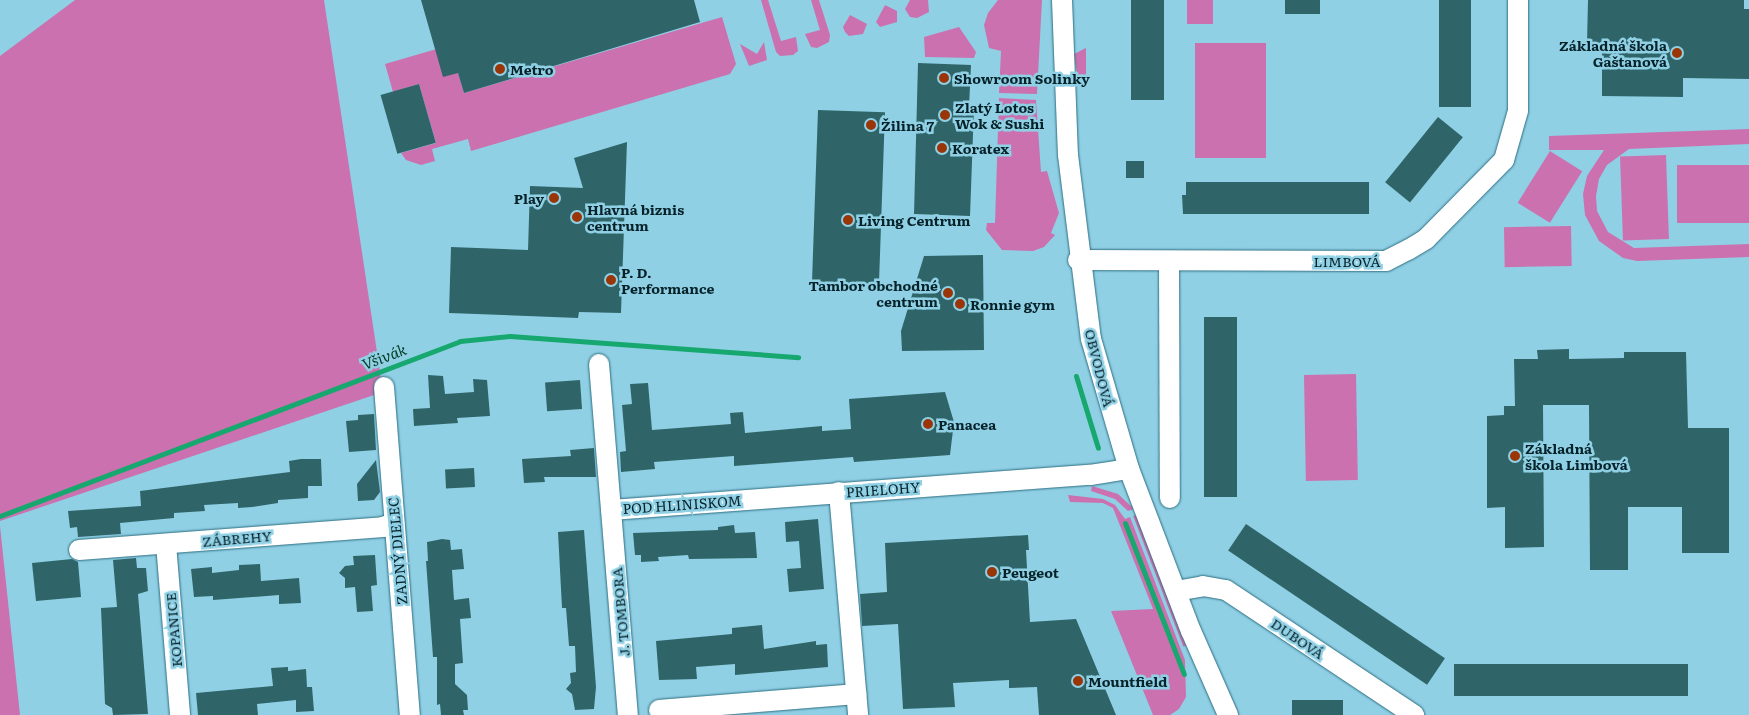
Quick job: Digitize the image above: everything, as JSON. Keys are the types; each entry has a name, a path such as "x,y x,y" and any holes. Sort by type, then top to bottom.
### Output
{"street":[{"name":"OBVODOVÁ","path":"1062,0 1064,95 1078,260 1091,339 1129,469 1176,591 1228,715"},
{"name":"LIMBOVÁ","path":"1078,260 1386,261 1426,239 1504,160 1518,112 1518,0"},
{"path":"1169,261 1170,498"},
{"name":"POD HLINISKOM","path":"600,364 612,510 839,492"},
{"name":"ZADNÝ DIELEC","path":"384,387 410,715"},
{"name":"PRIELOHY","path":"858,715 839,492 1090,476 1129,469"},
{"name":"J. TOMBORA","path":"612,510 628,715"},
{"name":"ZÁBREHY","path":"79,550 383,527 394,523"},
{"name":"KOPANICE","path":"166,544 180,715"},
{"name":"DUBOVÁ","path":"1176,591 1203,586 1226,590 1414,715"},
{"path":"659,710 856,694"}],"shaded area":[{"path":"75,0 324,0 383,392 0,521 0,56"},
{"path":"761,0 768,0 781,41 796,37 798,51 793,55 780,56 776,52"},
{"path":"811,0 819,0 830,35 829,42 817,48 811,47 805,34 820,30"},
{"path":"910,0 928,0 929,12 917,18 910,17 905,9"},
{"path":"998,0 1042,0 1037,94 999,93 1001,51 989,48 984,25 988,13"},
{"path":"1187,0 1213,0 1213,24 1187,24"},
{"path":"885,5 897,11 897,22 880,27 876,22"},
{"path":"850,15 867,24 863,34 849,36 845,32 843,27"},
{"path":"722,17 736,64 730,74 471,151 468,139 432,149 435,161 421,165 406,160 401,153 436,143 419,84 393,92 385,64 440,48 449,41 464,93"},
{"path":"959,27 976,52 974,58 925,57 924,37"},
{"path":"764,42 767,60 749,66 740,44 757,54"},
{"path":"1195,43 1266,43 1266,158 1195,158"},
{"path":"1086,48 1086,78 1078,79 1074,54"},
{"path":"999,98 1036,100 1041,172 1047,171 1059,213 1051,233 1055,235 1044,247 1033,251 1002,250 986,230 987,223 995,223"},
{"path":"1749,129 1749,144 1629,149 1607,165 1599,179 1596,196 1597,211 1608,232 1634,248 1749,244 1749,257 1637,261 1623,258 1599,241 1585,215 1583,194 1587,176 1604,150 1549,150 1549,136"},
{"path":"1550,151 1582,171 1550,223 1518,203"},
{"path":"1666,155 1669,239 1623,241 1620,157"},
{"path":"1677,165 1749,165 1749,223 1677,223"},
{"path":"1571,226 1572,266 1505,267 1504,227"},
{"path":"1356,374 1358,480 1306,481 1304,375"},
{"path":"1092,486 1118,494 1134,509 1128,511 1115,499 1091,491"},
{"path":"1068,495 1103,499 1115,505 1125,519 1130,517 1185,660 1186,697 1179,709 1170,715 1153,715 1111,611 1153,609 1113,508 1103,503 1070,502"},
{"path":"1136,515 1186,646 1183,647 1133,516"},
{"path":"0,526 20,715 0,715"}],"building":[{"name":"Metro","path":"421,0 694,0 700,22 464,93 458,73 443,77"},
{"path":"1131,0 1164,0 1164,100 1131,100"},
{"path":"1285,0 1320,0 1320,14 1285,14"},
{"path":"1439,0 1471,0 1471,107 1439,107"},
{"name":"Základná škola Gaštanová","path":"1588,0 1744,0 1744,9 1749,9 1749,79 1683,78 1683,97 1602,96 1602,43 1587,43"},
{"path":"918,63 971,65 969,107 974,107 970,216 914,214"},
{"path":"419,84 436,143 397,154 381,95"},
{"name":"Living Centrum","path":"818,110 885,112 879,287 812,285"},
{"path":"1438,117 1463,137 1410,202 1385,182"},
{"name":"Hlavná biznis centrum","path":"627,142 621,313 579,312 578,318 449,313 451,247 528,250 530,186 583,188 574,158"},
{"path":"1126,161 1144,161 1144,178 1126,178"},
{"path":"1186,182 1369,182 1369,214 1183,214 1182,195 1186,195"},
{"name":"Tambor obchodné centrum","path":"983,255 984,350 902,351 901,331 924,256"},
{"path":"1204,317 1237,317 1237,497 1204,497"},
{"name":"Základná škola Limbová","path":"1569,349 1569,359 1624,358 1624,352 1686,352 1688,428 1729,428 1729,553 1682,553 1682,507 1628,507 1628,570 1590,570 1589,405 1543,405 1544,547 1505,548 1505,507 1487,508 1487,416 1504,415 1504,406 1515,406 1514,359 1538,359 1537,350"},
{"path":"428,375 443,376 445,394 474,392 473,379 487,380 490,416 457,418 458,423 414,426 413,409 430,408"},
{"path":"580,380 582,409 547,411 545,382"},
{"path":"648,383 652,430 731,424 730,413 743,412 745,433 822,426 822,431 851,429 849,399 945,392 954,422 950,455 854,462 853,457 734,466 734,456 654,462 655,469 621,472 620,452 626,451 622,405 632,404 630,384"},
{"path":"374,414 376,450 349,452 346,421 358,420 358,415"},
{"path":"594,448 596,477 544,477 545,482 524,483 522,459 571,456 570,450"},
{"path":"321,459 322,486 308,486 308,498 278,500 278,503 238,508 238,503 204,505 205,511 174,513 174,518 120,523 121,534 78,537 77,527 70,528 68,511 141,506 140,491 290,472 289,461"},
{"path":"376,460 380,492 374,500 358,501 357,484"},
{"path":"474,468 475,487 446,488 445,470"},
{"path":"818,519 824,589 789,592 787,569 801,568 799,541 786,542 785,522"},
{"path":"1246,524 1445,658 1427,685 1228,551"},
{"path":"734,525 735,533 755,532 757,558 689,559 688,555 658,557 659,561 641,562 641,555 635,555 633,533 718,530 718,527"},
{"path":"584,530 596,687 594,709 575,710 572,694 566,689 571,683 570,673 576,672 575,646 569,646 566,608 562,608 558,532"},
{"path":"1028,535 1029,550 1026,550 1030,622 1076,619 1116,715 1039,715 1037,687 1009,688 1009,680 953,683 955,707 903,709 898,624 862,626 860,594 887,592 885,543"},
{"path":"442,539 450,540 451,550 462,549 464,569 452,570 454,600 469,598 471,618 460,619 463,663 455,664 455,684 467,695 468,710 463,710 464,715 441,715 440,704 437,705 437,657 433,657 426,561 428,561 427,542"},
{"path":"375,555 377,585 371,586 373,611 357,612 355,587 345,588 345,578 339,573 345,566 354,565 353,556"},
{"path":"136,558 137,568 146,568 148,591 138,594 148,714 113,715 112,708 105,704 101,608 117,607 113,560"},
{"path":"72,559 78,562 81,597 36,601 32,563"},
{"path":"260,564 261,581 299,578 301,603 279,604 279,595 213,600 213,596 194,597 191,569 212,567 212,573 239,570 239,565"},
{"path":"762,625 764,649 816,641 816,645 827,644 828,667 735,675 735,664 696,667 697,679 659,680 656,641 732,634 732,628"},
{"path":"1454,664 1688,664 1688,696 1454,696"},
{"path":"288,667 288,671 306,669 307,687 312,687 314,711 296,712 296,700 257,704 258,715 198,715 196,693 273,686 271,668"},
{"path":"1292,700 1343,700 1343,715 1292,715"}],"waterway":[{"name":"Všivák","path":"0,516 460,341 510,336 798,357"},
{"path":"1076,376 1098,448"},
{"path":"1125,523 1184,674"}],"place":[{"name":"Základná škola Gaštanová","path":"1677,53"},
{"name":"Metro","path":"500,69"},
{"name":"Showroom Solinky","path":"944,78"},
{"name":"Zlatý Lotos Wok & Sushi","path":"945,115"},
{"name":"Žilina 7","path":"871,125"},
{"name":"Koratex","path":"942,148"},
{"name":"Play","path":"554,198"},
{"name":"Hlavná biznis centrum","path":"577,217"},
{"name":"Living Centrum","path":"848,220"},
{"name":"P. D. Performance","path":"611,280"},
{"name":"Tambor obchodné centrum","path":"948,293"},
{"name":"Ronnie gym","path":"960,304"},
{"name":"Panacea","path":"928,424"},
{"name":"Základná škola Limbová","path":"1515,456"},
{"name":"Peugeot","path":"992,572"},
{"name":"Mountfield","path":"1078,681"}]}
